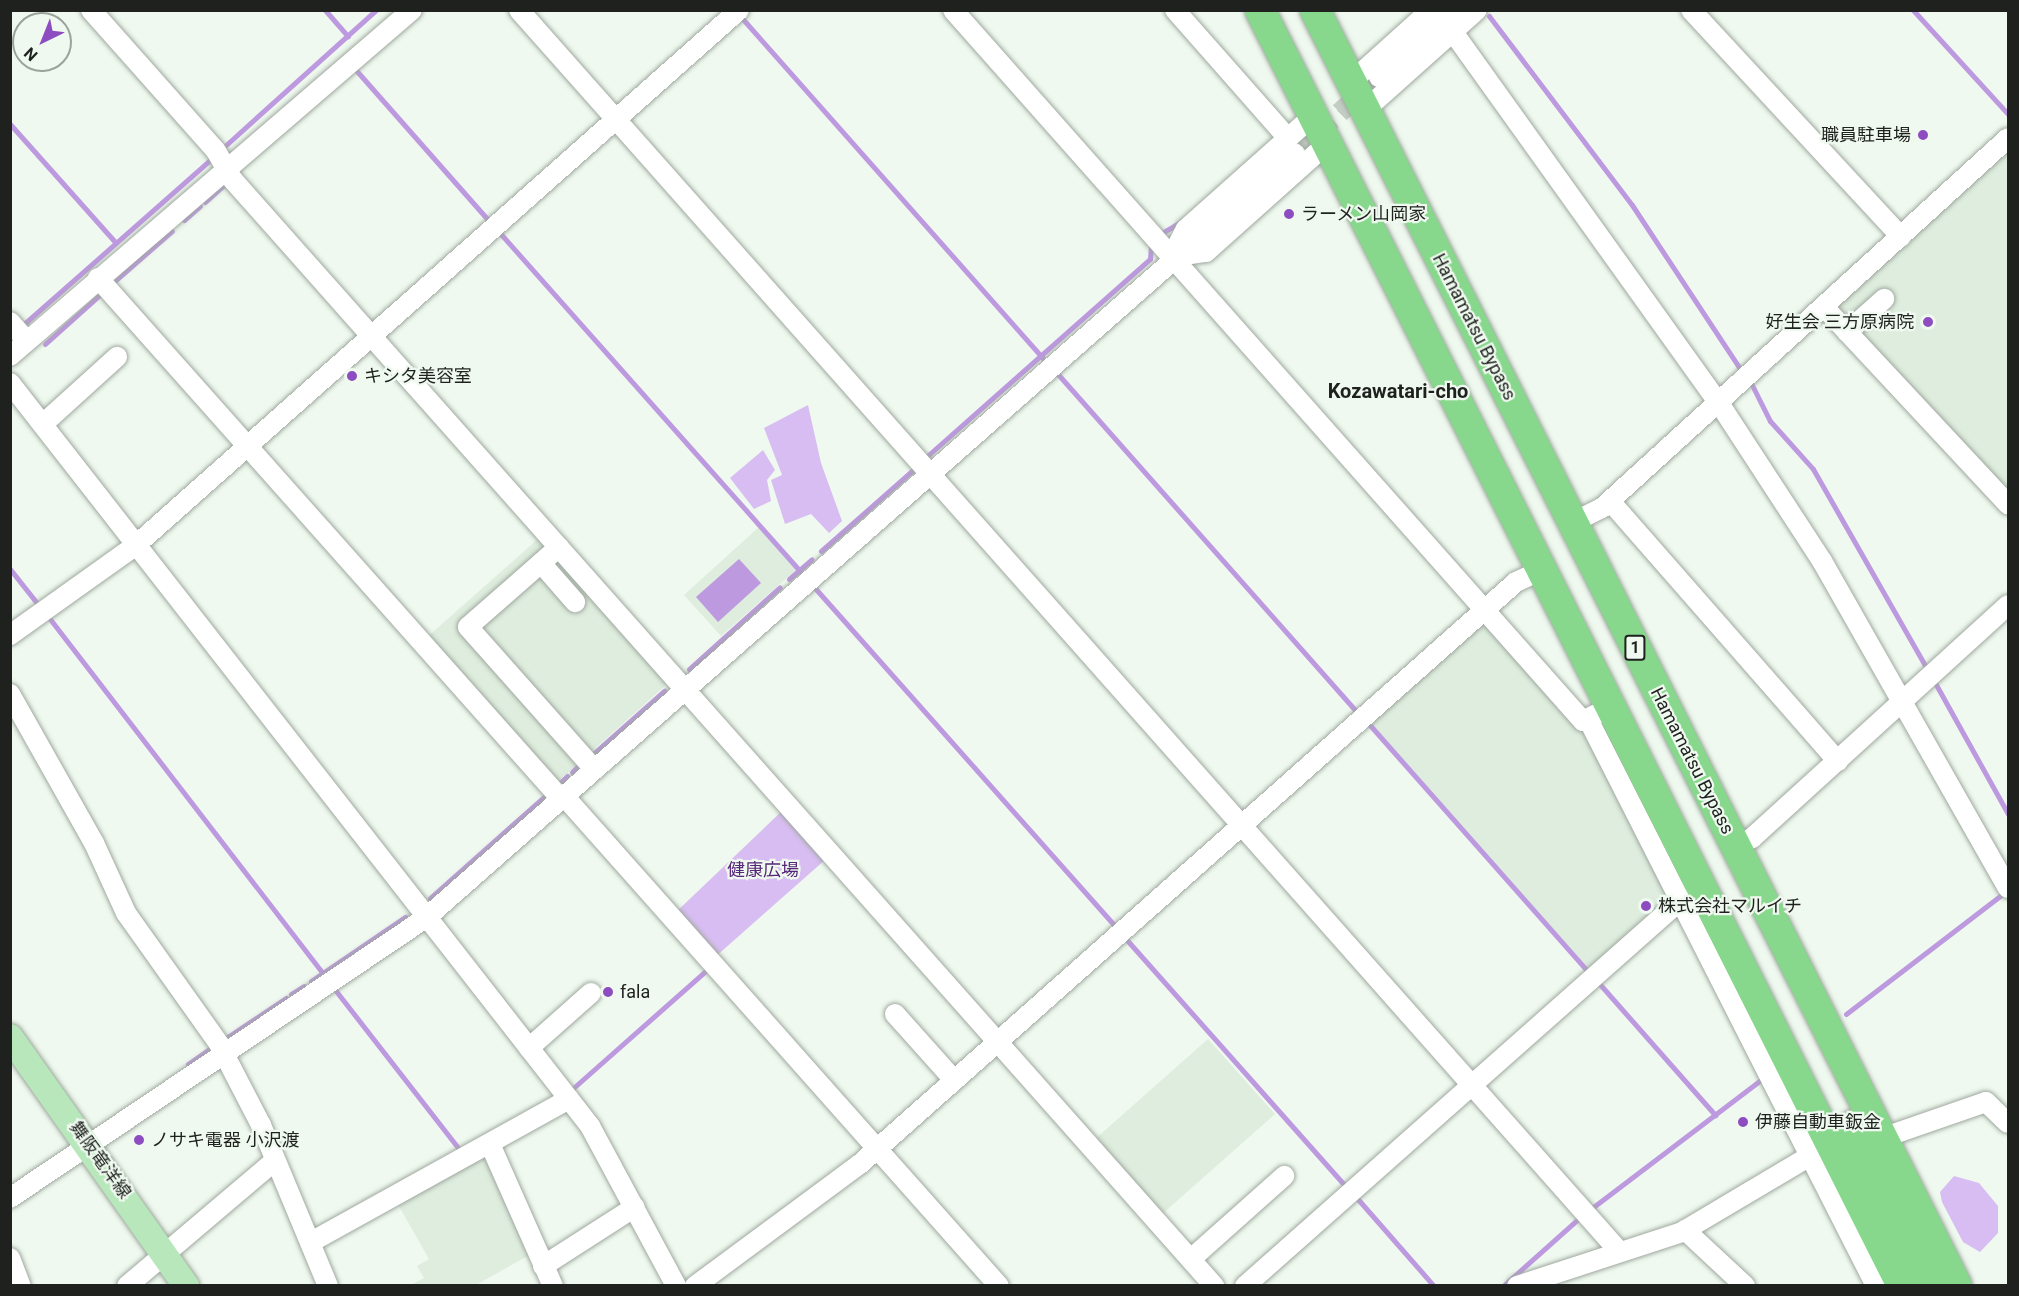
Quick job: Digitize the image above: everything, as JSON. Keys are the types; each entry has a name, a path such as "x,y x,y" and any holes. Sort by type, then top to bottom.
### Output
{"highway":[{"path":"1260,10 1542,570 1599,713 1673,863 1766,1047 1902,1286"},
{"name":"Hamamatsu Bypass","path":"1314,10 1365,80 1365,110 1957,1286"},
{"path":"1754,884 1887,1200 1931,1286"}],"main road":[{"name":"舞阪竜洋線","path":"10,1037 168,1256 186,1286"}],"street":[{"path":"91,10 372,336 1214,1286"},
{"path":"10,356 412,10"},
{"path":"519,10 1619,1251"},
{"path":"10,635 136,544 739,10"},
{"path":"953,10 1584,721 1599,713"},
{"path":"1175,10 1291,145"},
{"path":"1365,80 1431,10"},
{"path":"1365,80 1454,10"},
{"path":"1365,110 1477,10"},
{"path":"1691,10 1900,237"},
{"path":"1453,32 1719,403 1833,578 2008,888"},
{"path":"10,1198 87,1143 427,917 1172,257 1291,145 1313,116"},
{"path":"1572,523 1610,501 2008,138"},
{"path":"1172,257 1206,252 1328,144"},
{"path":"98,278 999,1286"},
{"path":"1847,332 1884,299"},
{"path":"1824,307 2008,504"},
{"path":"10,322 27,341"},
{"path":"43,424 117,357"},
{"path":"10,383 600,1141 676,1286"},
{"path":"1610,501 1838,760"},
{"path":"559,547 468,627 594,769"},
{"path":"541,563 575,602"},
{"path":"695,1286 877,1149 1516,582 1542,570"},
{"path":"1735,846 1752,837 2008,605"},
{"path":"10,694 94,843 126,913 224,1054 261,1125 273,1162 311,1242 328,1286"},
{"path":"1245,1286 1472,1085 1691,898"},
{"path":"529,1048 591,993"},
{"path":"895,1014 954,1080"},
{"path":"1766,1047 1810,1156 1876,1286"},
{"path":"311,1242 569,1099"},
{"path":"1882,1138 1986,1102 2008,1123"},
{"path":"490,1144 553,1286"},
{"path":"1517,1286 1685,1230 1810,1156"},
{"path":"128,1286 168,1256 217,1206 273,1162"},
{"path":"1191,1259 1284,1176"},
{"path":"543,1266 636,1207"},
{"path":"1685,1230 1745,1286"},
{"path":"10,1258 21,1286"}],"shaded area":[{"name":"好生会 三方原病院","path":"2008,147 2008,494 1839,313 1839,303"},
{"path":"759,527 797,569 721,636 684,595"},
{"path":"539,538 668,683 554,785 425,639"},
{"path":"739,559 761,583 718,622 696,597"},
{"path":"1486,619 1586,732 1671,901 1591,972 1369,723"},
{"path":"1208,1039 1275,1114 1161,1215 1094,1140"},
{"path":"488,1150 533,1253 476,1285 411,1285 424,1278 417,1266 429,1259 396,1201"}],"green space":[{"path":"808,405 821,463 842,521 829,533 811,514 785,524 771,480 782,475 764,428"},
{"path":"763,450 775,470 767,480 771,501 754,509 730,478"},
{"name":"健康広場","path":"783,810 826,859 714,958 674,914"},
{"path":"1954,1176 1979,1183 1998,1206 1998,1233 1980,1252 1963,1242 1942,1202 1940,1192"}],"waterway":[{"path":"325,10 348,36"},
{"path":"226,145 376,10"},
{"path":"1913,10 2008,114"},
{"path":"1489,16 1632,205 1742,372"},
{"path":"741,17 1043,358"},
{"path":"355,69 490,222"},
{"path":"10,124 116,243"},
{"path":"24,324 209,161"},
{"path":"205,202 223,186"},
{"path":"184,220 200,206"},
{"path":"1162,233 1189,217"},
{"path":"110,285 172,231"},
{"path":"499,232 801,572"},
{"path":"925,458 1150,259 1151,246"},
{"path":"45,344 104,291"},
{"path":"1056,372 1358,713"},
{"path":"1752,385 1770,421 1813,469 1928,671"},
{"path":"821,551 913,470"},
{"path":"789,579 812,559"},
{"path":"10,569 40,607"},
{"path":"689,669 780,587"},
{"path":"814,587 1115,926"},
{"path":"50,619 324,975"},
{"path":"1934,681 2008,814"},
{"path":"594,753 664,691"},
{"path":"1368,723 1589,973"},
{"path":"572,772 577,767"},
{"path":"560,783 567,776"},
{"path":"430,898 545,796"},
{"path":"1846,1014 2000,896"},
{"path":"311,981 405,917"},
{"path":"1126,939 1346,1187"},
{"path":"571,1090 709,968"},
{"path":"1597,981 1715,1115"},
{"path":"291,994 304,986"},
{"path":"336,991 462,1153"},
{"path":"223,1040 286,998"},
{"path":"188,1064 214,1046"},
{"path":"1592,1208 1763,1078"},
{"path":"1356,1197 1434,1286"},
{"path":"1503,1286 1579,1218"}],"tunnel":[{"path":"1295,153 1379,77"}],"place":[{"name":"職員駐車場","path":"1923,135"},
{"name":"ラーメン山岡家","path":"1289,214"},
{"name":"好生会 三方原病院","path":"1928,322"},
{"name":"キシタ美容室","path":"352,376"},
{"name":"株式会社マルイチ","path":"1646,906"},
{"name":"fala","path":"608,992"},
{"name":"伊藤自動車鈑金","path":"1743,1122"},
{"name":"ノサキ電器 小沢渡","path":"139,1140"}],"district":[{"name":"Kozawatari-cho","path":"1398,391"}]}
